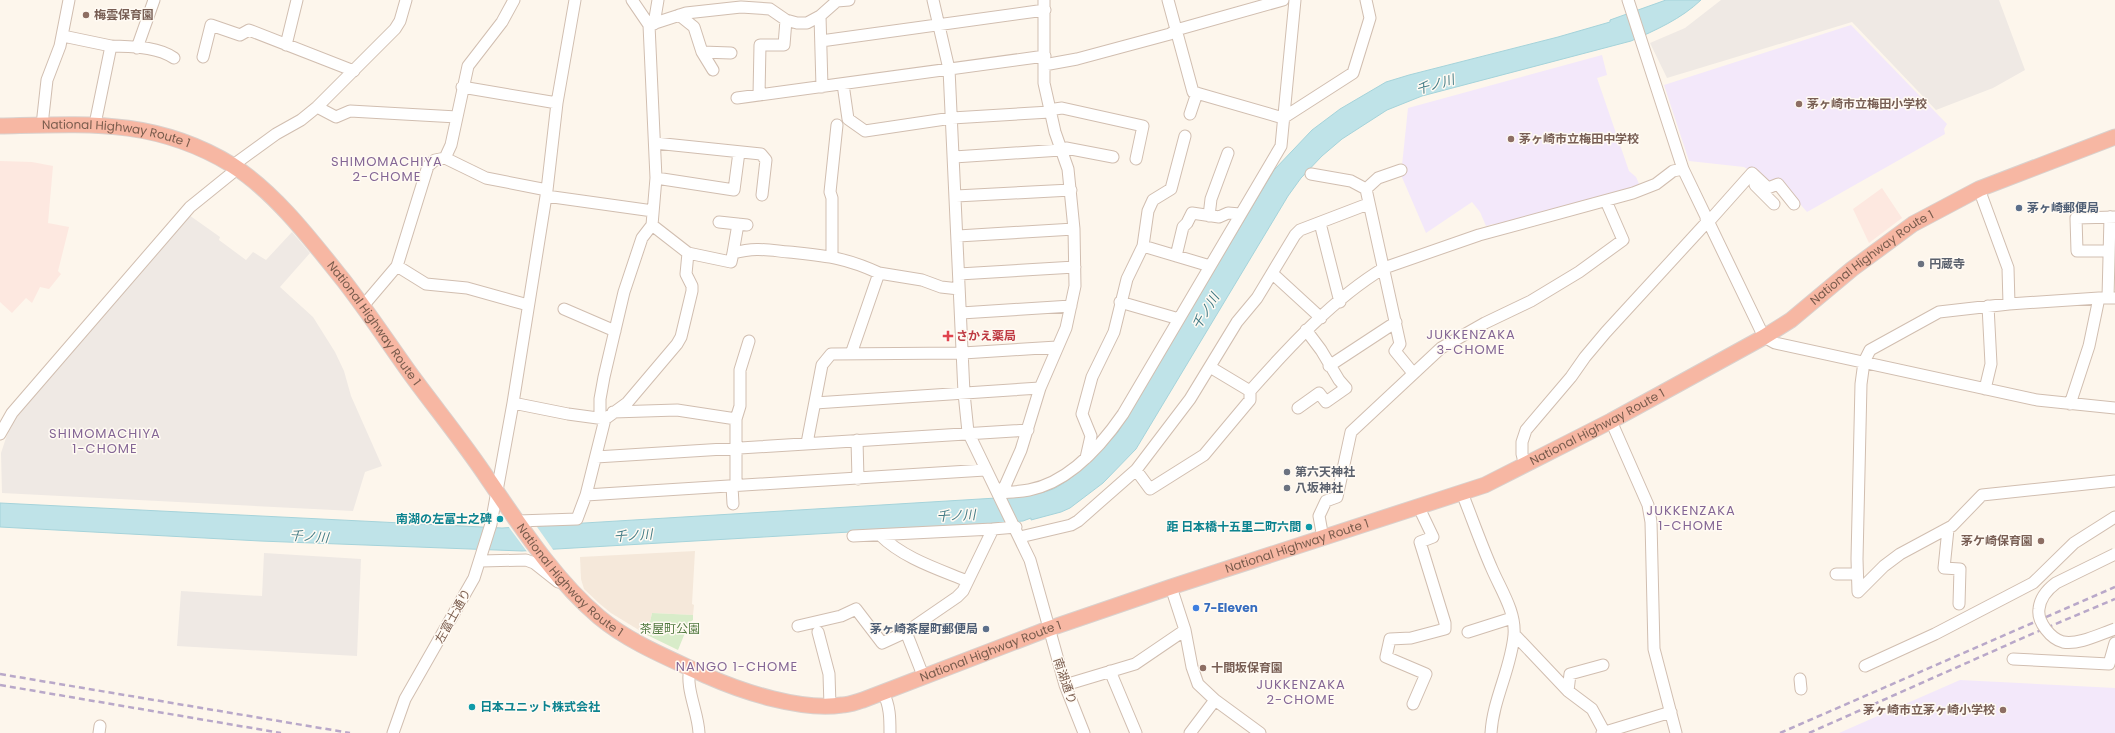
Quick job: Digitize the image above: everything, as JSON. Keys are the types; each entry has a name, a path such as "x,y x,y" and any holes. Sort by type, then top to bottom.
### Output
{"highway":[{"name":"National Highway Route 1","path":"0,126 94,124 127,127 158,133 203,150 235,167 273,199 363,306 519,522 579,599 619,632 730,687 756,695 803,704 830,706 842,706 883,693 1048,629 1171,587 1485,485 1611,421 1764,337 1791,320 1852,269 1913,224 1978,189 2115,137"}],"street":[{"path":"42,125 47,80 63,36 69,0"},
{"path":"137,48 154,0"},
{"path":"286,44 297,0"},
{"path":"0,434 12,413 190,207 235,167 276,134 301,120 317,107 395,28 400,21 406,0"},
{"path":"445,158 451,145 462,87 468,66 502,22 514,0"},
{"name":"左富士通り","path":"394,733 405,699 463,598 481,560 491,524 513,403 547,193 558,103 575,0"},
{"path":"632,0 651,25"},
{"path":"519,522 577,519 586,495 606,416 600,399 608,356 631,266 642,238 652,225 656,178 651,25 658,0"},
{"path":"651,25 680,15 724,8 770,9 786,20 797,23 807,23 820,16 841,0"},
{"name":"南湖通り","path":"933,0 949,69 958,236 964,393 968,432 1018,532 1030,560 1065,686 1084,733"},
{"path":"1168,0 1193,92 1283,118 1353,74 1370,18 1366,0"},
{"path":"737,98 949,69 1045,61 1106,52 1170,34 1176,30 1284,0"},
{"path":"998,493 1030,490 1052,482 1086,458 1110,433 1123,414 1281,146 1295,0"},
{"path":"1630,4 1683,169 1706,220 1764,337 1775,343 2037,400 2115,408"},
{"path":"821,40 939,25 1044,5 1044,83 1050,112 1068,169 1074,229 1075,286 1066,328 1040,388 1028,430 1005,486 998,493"},
{"path":"680,15 694,27 702,52 713,70"},
{"path":"820,16 822,87"},
{"path":"759,95 760,45 784,45 786,20"},
{"path":"203,58 211,25 240,35 248,30 354,71"},
{"path":"63,36 111,46 157,50 166,52 174,58"},
{"path":"94,124 111,46"},
{"path":"702,52 731,53"},
{"path":"843,84 848,119 865,131 952,118 1050,112 1055,108 1062,108 1143,126 1136,160"},
{"path":"462,87 558,103"},
{"path":"1190,114 1197,93"},
{"path":"317,107 336,117 350,111 457,116"},
{"path":"832,256 832,198 830,192 837,125"},
{"path":"1086,458 1090,436 1082,414 1092,377 1114,332 1120,302 1130,270 1143,246 1148,211 1153,200 1172,189 1185,136"},
{"path":"655,143 762,154 766,160 762,194"},
{"path":"954,157 1061,150 1067,148 1113,157"},
{"path":"656,178 734,190 739,152"},
{"path":"1209,216 1211,200 1228,153"},
{"path":"363,306 397,266 428,166 435,160 445,158 486,178 547,193 653,211"},
{"path":"1136,470 1150,489 1204,455 1250,400 1250,391 1306,330 1371,276 1384,268 1479,235 1606,201 1656,184 1674,171 1683,169"},
{"path":"1366,189 1378,178 1401,170"},
{"path":"1525,466 1522,454 1522,442 1526,430 1571,378 1585,357 1611,327 1706,220 1711,219 1752,173 1768,188 1778,184 1794,204"},
{"path":"1311,174 1351,181 1366,189"},
{"path":"1748,177 1774,204"},
{"path":"1366,189 1368,204 1384,268 1400,344 1395,351 1413,374"},
{"path":"1978,189 2008,268 2009,304"},
{"path":"956,196 1071,190"},
{"path":"1323,538 1319,516 1326,501 1337,497 1351,432 1441,348 1485,323 1531,302 1579,272 1623,240 1606,201"},
{"path":"853,536 993,529 1018,532 1071,525 1078,521 1136,470 1190,399 1237,322 1256,298 1295,234 1300,230 1368,204"},
{"path":"1176,256 1183,227 1187,224 1192,213 1219,217 1228,213 1240,214"},
{"path":"2070,404 2107,298 2112,266 2109,251 2113,217 2076,218 2077,251 2109,251"},
{"path":"652,225 688,253 731,262 742,224 719,222"},
{"path":"1320,223 1340,302"},
{"path":"958,236 1074,229"},
{"path":"1143,246 1210,266"},
{"path":"733,253 757,248 832,256 855,262 879,273 922,280 941,287 960,289"},
{"path":"606,416 627,403 681,338 692,291 692,286 686,274 688,253"},
{"path":"397,266 426,284 466,288 528,305"},
{"path":"959,274 1075,267"},
{"path":"851,354 879,273"},
{"path":"1272,273 1321,318"},
{"path":"2107,298 2009,304 1933,314 1870,350 1864,362 1861,384 1857,574 1858,592 1884,566 1900,554 1948,529 1962,517 1982,495 2115,481"},
{"path":"1120,302 1179,319"},
{"path":"961,313 1071,306"},
{"path":"1985,388 1991,364 1988,306"},
{"path":"564,309 615,331"},
{"path":"1329,366 1396,322"},
{"path":"1298,408 1319,393 1326,402 1346,388 1329,366 1321,350 1306,330"},
{"path":"733,504 736,419 740,406 740,370 750,342"},
{"path":"807,443 822,365 831,354 962,353 1057,347"},
{"path":"1210,367 1250,391"},
{"path":"815,403 1040,388"},
{"path":"513,403 568,414 606,416 677,410 736,419"},
{"path":"1611,421 1648,505 1650,516 1654,649 1676,733"},
{"path":"596,457 968,432 1028,430"},
{"path":"857,440 858,479"},
{"path":"586,495 986,470"},
{"path":"1462,493 1512,618 1514,634 1510,657 1492,716 1491,733"},
{"path":"1413,704 1426,674 1386,656 1390,639 1411,638 1445,629 1445,623 1420,542 1433,537 1422,514 1421,506"},
{"path":"1865,666 1936,634 2033,583 2074,543 2115,517"},
{"path":"798,626 841,616 856,609 882,643 906,632 957,597 968,581 993,529"},
{"path":"1948,529 1944,568 1960,569 1959,604"},
{"path":"880,535 888,544 921,562 968,581"},
{"path":"2115,554 2056,583 2048,590 2039,608 2042,623 2051,635 2064,642 2092,637 2115,629"},
{"path":"481,560 526,560 534,563 579,599"},
{"path":"1836,574 1857,574"},
{"path":"1171,587 1185,630 1195,677 1198,684 1215,700 1260,733"},
{"path":"1468,632 1512,618"},
{"path":"1065,686 1135,664 1185,630"},
{"path":"818,632 828,674 830,706"},
{"path":"906,632 924,678"},
{"path":"1514,634 1568,691 1592,709 1605,733 1671,712"},
{"path":"2013,659 2109,664 2115,643"},
{"path":"1568,691 1570,674 1603,664"},
{"path":"690,667 688,676 699,733"},
{"path":"1110,671 1136,733"},
{"path":"883,693 887,699 890,716 890,733"},
{"path":"1190,733 1215,700"}],"shaded area":[{"path":"1721,0 1999,0 2025,70 1993,88 1936,110 1852,22 1667,78 1650,43 1685,28"},
{"name":"茅ヶ崎市立梅田小学校","path":"1851,25 1947,124 1944,129 1945,134 1807,212 1779,180 1771,184 1744,167 1689,161 1664,85"},
{"name":"茅ヶ崎市立梅田中学校","path":"1602,55 1607,75 1597,78 1629,171 1636,177 1640,186 1498,226 1493,224 1486,226 1480,212 1472,202 1426,233 1401,175 1408,108"},
{"path":"0,161 32,162 53,166 48,223 69,227 58,271 61,274 49,289 40,287 32,303 26,298 12,313 0,302"},
{"path":"1882,188 1902,218 1869,243 1853,209"},
{"path":"189,215 220,237 219,240 246,260 253,252 266,260 292,232 310,253 280,287 313,317 335,352 344,371 351,396 382,466 365,472 353,511 2,493 1,453 7,435 16,418 37,391"},
{"path":"695,551 692,604 694,605 693,615 652,613 647,635 611,613 600,604 584,589 581,579 580,557"},
{"path":"264,553 361,559 357,656 177,646 181,591 262,596"},
{"name":"茅ヶ崎市立茅ヶ崎小学校","path":"1960,680 2115,688 2115,733 1839,733"}],"green space":[{"name":"茶屋町公園","path":"652,613 693,615 693,620 689,623 678,650 647,635"}],"water":[{"name":"千ノ川","path":"1666,0 1701,0 1677,18 1631,41 1422,96 1387,110 1342,139 1322,156 1301,178 1288,196 1136,449 1103,483 1070,508 1061,512 1031,520 1031,518 1023,521 971,525 522,551 260,541 0,527 0,503 502,528 1013,497 1048,491 1062,484 1079,471 1118,432 1274,170 1312,130 1340,109 1386,82 1610,22 1610,20"}],"pier":[{"path":"535,524 554,551 528,553 508,526"}],"railway":[{"path":"1780,733 2115,587"},
{"path":"1809,733 2034,633 2115,599"},
{"path":"0,674 350,733"},
{"path":"0,685 281,733"}],"place":[{"name":"梅雲保育園","path":"86,15"},
{"name":"茅ヶ崎市立梅田小学校","path":"1799,104"},
{"name":"茅ヶ崎市立梅田中学校","path":"1511,139"},
{"name":"茅ヶ崎郵便局","path":"2019,208"},
{"name":"円蔵寺","path":"1921,264"},
{"name":"さかえ薬局","path":"948,336"},
{"name":"第六天神社","path":"1287,472"},
{"name":"八坂神社","path":"1287,488"},
{"name":"南湖の左富士之碑","path":"500,519"},
{"name":"距 日本橋十五里二町六間","path":"1309,527"},
{"name":"茅ケ崎保育園","path":"2041,541"},
{"name":"7-Eleven","path":"1196,608"},
{"name":"茅ヶ崎茶屋町郵便局","path":"986,629"},
{"name":"十間坂保育園","path":"1203,668"},
{"name":"日本ユニット株式会社","path":"472,707"},
{"name":"茅ヶ崎市立茅ヶ崎小学校","path":"2003,710"}],"district":[{"name":"SHIMOMACHIYA 2-CHOME","path":"387,168"},
{"name":"JUKKENZAKA 3-CHOME","path":"1471,342"},
{"name":"SHIMOMACHIYA 1-CHOME","path":"105,440"},
{"name":"JUKKENZAKA 1-CHOME","path":"1691,518"},
{"name":"NANGO 1-CHOME","path":"737,666"},
{"name":"JUKKENZAKA 2-CHOME","path":"1301,692"}]}
